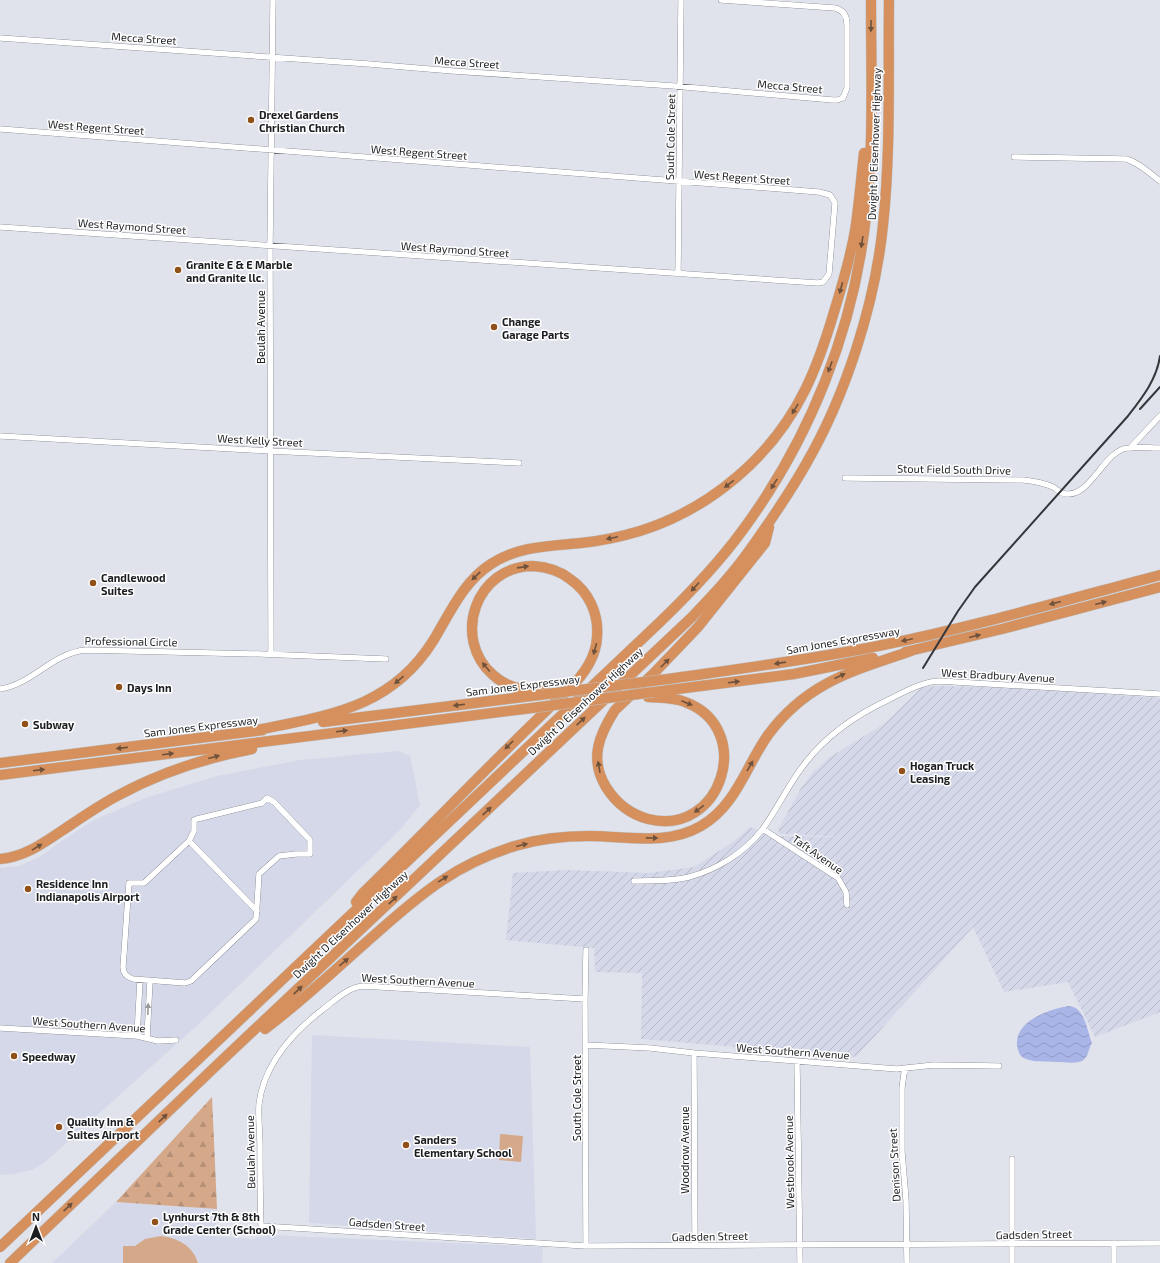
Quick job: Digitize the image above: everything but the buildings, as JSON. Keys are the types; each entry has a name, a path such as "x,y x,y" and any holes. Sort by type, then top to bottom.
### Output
{"highway":[{"name":"Dwight D Eisenhower Highway","path":"0,1247 681,602 730,546 767,495 803,432 818,398 838,345 850,303 859,261 866,217 870,167 872,0"},
{"name":"Dwight D Eisenhower Highway","path":"10,1263 218,1064 692,617 742,560 771,519 806,465 824,431 839,396 855,351 869,302 880,246 886,202 889,0"},
{"path":"258,730 340,712 364,703 382,693 404,676 422,657 464,590 478,574 496,561 508,555 530,548 605,540 657,525 694,507 712,496 737,477 758,457 780,432 800,399 810,379 829,330 847,268 854,231 870,105"},
{"path":"651,695 673,699 692,705 700,710 709,718 722,741 724,767 717,789 700,809 679,819 656,820 644,818 624,808 615,800 604,784 599,768 598,753 600,736 606,723 615,710 682,646 736,580 765,543 771,519"},
{"path":"335,929 363,893 441,817 516,739 576,682 591,660 596,644 597,624 593,607 584,592 572,580 554,570 538,567 518,568 494,580 481,595 472,617 471,629 473,640 480,659 489,672 498,679 512,686 543,692"},
{"name":"Sam Jones Expressway","path":"0,763 543,692 556,688 573,691 814,658 878,646 1015,614 1160,575"},
{"name":"Sam Jones Expressway","path":"0,775 626,696 651,695 794,674 911,651 1002,629 1160,587"},
{"path":"218,1064 294,1006 415,899 453,872 499,852 520,845 545,840 588,836 659,838 678,835 694,830 709,821 726,806 768,736 780,720 795,705 837,677 911,651"},
{"path":"0,859 13,857 32,850 116,797 162,775 212,758 304,736"}],"street":[{"name":"Beulah Avenue","path":"271,655 270,246 273,0"},
{"name":"South Cole Street","path":"678,274 681,0"},
{"name":"Mecca Street","path":"0,38 272,57 833,100 841,99 845,95 847,83 847,20 843,12 834,8 721,0"},
{"name":"West Regent Street","path":"0,129 819,192 828,194 834,199"},
{"path":"1014,158 1126,159 1135,161 1160,181"},
{"name":"West Raymond Street","path":"0,227 812,284 821,283 829,274 835,203 834,199"},
{"path":"1130,448 1160,416"},
{"name":"West Kelly Street","path":"0,436 519,463"},
{"name":"Stout Field South Drive","path":"845,478 1023,480 1054,487 1060,492 1068,494 1077,493 1117,452 1124,448 1130,448"},
{"path":"1130,448 1160,448"},
{"name":"Professional Circle","path":"0,689 18,684 61,656 82,650 271,655"},
{"path":"271,655 386,659"},
{"name":"West Bradbury Avenue","path":"634,881 673,880 690,877 720,865 742,850 763,829 794,778 822,744 840,728 859,715 874,706 921,684 939,681 1160,694"},
{"path":"267,798 274,802 310,840 310,854 279,856 259,874 256,919 191,981 185,983 128,978 123,969 129,883 144,883 189,841 194,831 194,820 197,818 262,803 267,798"},
{"name":"Taft Avenue","path":"763,829 838,878 846,892 847,905"},
{"path":"189,841 257,910"},
{"name":"South Cole Street","path":"586,950 586,1246"},
{"path":"137,1036 140,980"},
{"path":"147,1038 150,981"},
{"name":"West Southern Avenue","path":"266,1078 276,1057 289,1040 313,1018 348,991 358,986 585,999"},
{"name":"West Southern Avenue","path":"0,1028 137,1036 158,1041 176,1040"},
{"name":"West Southern Avenue","path":"586,1045 650,1048 798,1062 897,1069 934,1066 999,1066"},
{"name":"Woodrow Avenue","path":"694,1053 695,1246"},
{"name":"Westbrook Avenue","path":"798,1062 800,1263"},
{"name":"Denison Street","path":"907,1263 906,1200 902,1145 902,1088 904,1073 908,1068"},
{"name":"Beulah Avenue","path":"261,1226 259,1106 266,1078"},
{"path":"1012,1158 1012,1263"},
{"name":"Gadsden Street","path":"261,1226 586,1246 1160,1243"},
{"path":"1114,1243 1114,1263"}],"shaded area":[{"path":"922,687 1029,688 1160,698 1160,1012 1095,1037 1068,982 1004,992 973,927 856,1057 641,1039 642,973 595,972 594,948 506,940 513,873 567,870 649,873 694,867 733,842 750,827 774,836 845,837 780,834 778,830 801,788 813,772 830,757 884,724"},
{"path":"399,751 410,756 420,805 400,830 203,1020 45,1162 32,1170 0,1175 0,868 19,866 41,856 94,820 145,798 217,776 300,760"},
{"path":"312,1035 530,1047 536,1239 309,1223"},
{"name":"Lynhurst 7th & 8th Grade Center (School)","path":"116,1202 217,1209 215,1236 253,1239 268,1235 543,1247 542,1263 52,1263"}],"green space":[{"path":"212,1097 217,1209 116,1202"},
{"path":"500,1134 523,1136 521,1162 499,1160"},
{"path":"161,1236 184,1244 196,1257 198,1263 123,1263 123,1246 135,1246 145,1239"}],"water":[{"path":"1069,1006 1074,1007 1082,1015 1092,1043 1084,1059 1073,1063 1040,1062 1028,1060 1022,1057 1019,1053 1017,1045 1021,1029 1027,1023 1043,1013"}],"railway":[{"path":"923,668 958,611 975,587 1128,416 1156,373 1160,356"},
{"path":"1140,409 1160,387"}],"place":[{"name":"Drexel Gardens Christian Church","path":"251,120"},
{"name":"Granite E & E Marble and Granite llc.","path":"178,270"},
{"name":"Change Garage Parts","path":"494,327"},
{"name":"Candlewood Suites","path":"93,583"},
{"name":"Days Inn","path":"119,687"},
{"name":"Subway","path":"25,724"},
{"name":"Hogan Truck Leasing","path":"902,771"},
{"name":"Residence Inn Indianapolis Airport","path":"28,889"},
{"name":"Speedway","path":"14,1056"},
{"name":"Quality Inn & Suites Airport","path":"59,1127"},
{"name":"Sanders Elementary School","path":"406,1145"},
{"name":"Lynhurst 7th & 8th Grade Center (School)","path":"155,1222"}]}
